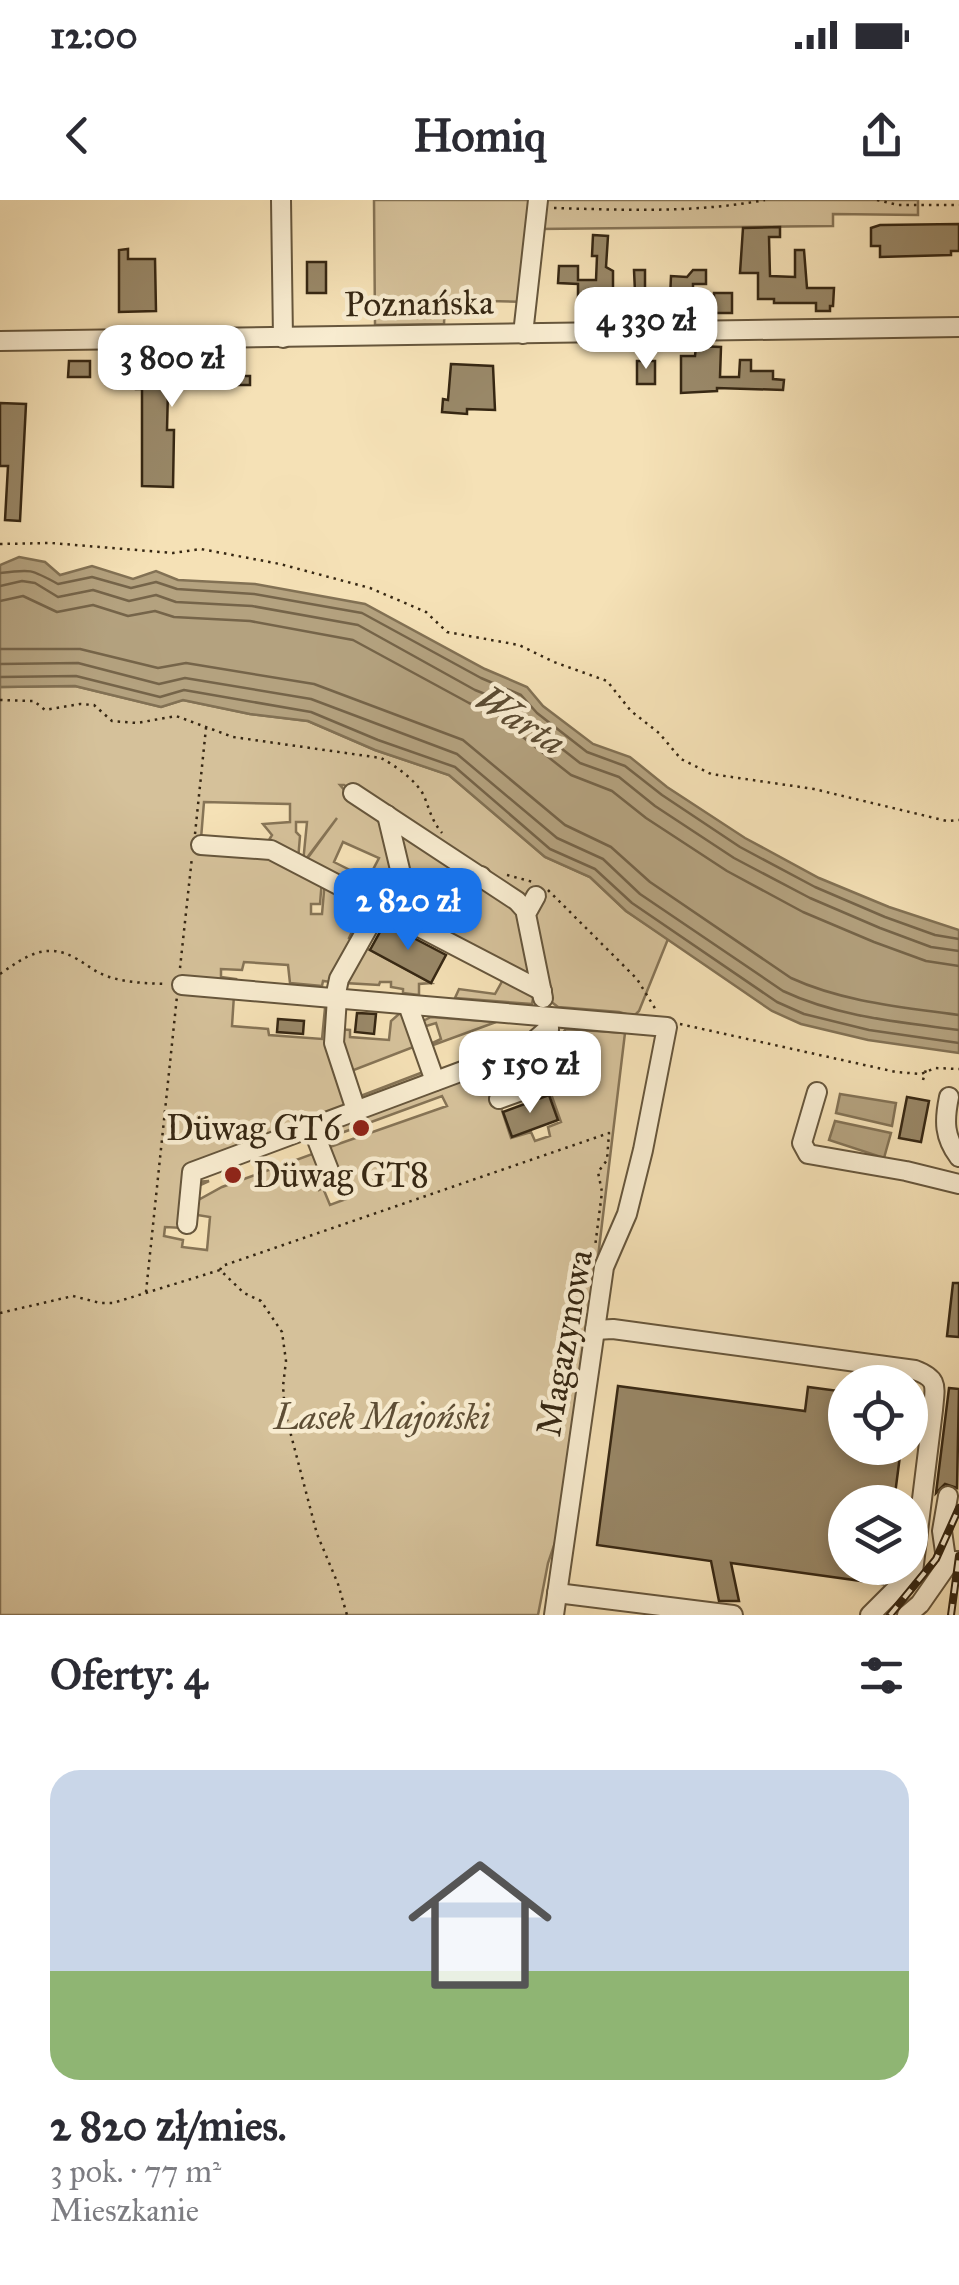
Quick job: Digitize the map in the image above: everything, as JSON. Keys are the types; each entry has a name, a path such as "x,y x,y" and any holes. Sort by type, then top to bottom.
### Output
{"street":[{"path":"282,200 282,338"},
{"path":"523,334 538,204"},
{"name":"Poznańska","path":"0,340 959,327"},
{"path":"352,793 517,900 531,903 548,1022 546,1082 499,1099"},
{"path":"387,815 414,924"},
{"path":"196,845 270,850 542,992"},
{"path":"414,924 426,911 481,876"},
{"path":"356,1110 334,1044 336,998 339,978 380,906"},
{"path":"176,980 548,1022 667,1027"},
{"path":"408,1005 436,1080"},
{"path":"188,1224 192,1172 527,1047 548,1022"},
{"name":"Magazynowa","path":"554,1615 604,1267 627,1214 644,1150 667,1027"},
{"path":"816,1092 802,1143 808,1154 959,1184"},
{"path":"949,1097 945,1129 959,1157"},
{"path":"312,1126 330,1173"},
{"path":"596,1330 632,1331 929,1375 935,1384 934,1410 913,1572 870,1615"},
{"path":"907,1615 953,1563 942,1532 948,1496"},
{"path":"557,1593 733,1615"}],"path":[{"path":"538,204 678,210 765,200"},
{"path":"877,200 959,205"},
{"path":"0,544 173,553 201,549 370,588 426,612 447,632 518,645 607,680 681,759 711,774 814,789 947,821 959,820"},
{"path":"146,1293 176,980 196,845 206,725"},
{"path":"0,974 29,953 50,950 75,958 114,979 176,980"},
{"path":"667,1027 693,1025 896,1072 959,1068"},
{"path":"923,1080 927,1066"},
{"path":"0,1313 74,1296 100,1304 113,1303 220,1270 222,1266 610,1132 607,1160 598,1176 602,1192 595,1256"},
{"path":"220,1270 244,1293 261,1301 282,1332 285,1412 317,1534 347,1615"}],"green space":[{"path":"374,200 918,200 918,215 833,214 833,226 537,229 529,302 445,300 444,324 375,325"},
{"name":"Lasek Majoński","path":"75,686 161,707 183,700 308,721 375,750 449,775 545,857 590,877 626,911 668,939 639,1011 633,1017 626,1018 626,1014 619,1012 558,1007 544,989 529,917 542,891 535,889 526,904 340,785 352,799 387,822 406,899 402,909 388,907 304,863 337,818 303,863 307,822 296,822 300,836 298,860 266,845 272,835 263,824 290,822 290,804 204,802 200,851 267,851 322,879 320,904 311,904 311,914 322,914 325,880 348,892 345,899 352,903 355,896 366,902 349,938 353,946 331,982 323,981 322,986 290,983 288,965 244,962 242,970 221,969 221,977 236,979 235,984 183,980 182,990 234,995 232,1026 268,1029 269,1035 322,1039 328,1008 333,1015 332,1042 350,1100 348,1110 190,1169 183,1228 165,1227 164,1236 183,1240 182,1247 207,1250 210,1217 191,1214 195,1182 209,1181 196,1187 195,1195 200,1199 315,1153 325,1177 316,1181 319,1190 323,1188 330,1205 346,1199 324,1149 447,1106 442,1096 322,1140 323,1133 347,1116 524,1051 545,1038 541,1069 495,1089 511,1138 531,1132 535,1141 550,1136 548,1127 561,1122 551,1094 554,1043 566,1029 625,1033 581,1424 564,1516 548,1563 538,1615 0,1615 0,687","holes":["343,842 379,858 368,879 334,862"]},
{"path":"391,819 471,874 421,910 412,906"},
{"path":"479,881 516,904 538,986 430,921 429,916"},
{"path":"364,947 431,983 419,984 419,995 403,993 403,989 391,987 391,982 345,983"},
{"path":"504,978 534,993 532,1004 455,998 459,989 495,994"},
{"path":"405,1014 416,1046 351,1071 358,1097 426,1071 429,1080 362,1105 356,1101 339,1054 338,1029 350,1030 350,1037 389,1040 391,1021"},
{"path":"431,1017 496,1022 428,1047 441,1039 436,1023 423,1027 421,1022"}],"water":[{"name":"Warta","path":"19,557 45,562 60,575 92,566 133,579 156,571 178,580 255,584 365,604 485,669 527,687 543,706 593,744 630,757 667,787 745,838 819,878 959,930 959,1053 868,1040 801,1024 772,1011 626,911 590,877 545,857 449,775 375,750 308,721 183,700 161,707 75,686 0,687 0,565"},
{"path":"840,1094 896,1103 892,1126 836,1113"},
{"path":"835,1121 891,1133 884,1158 829,1140"}],"building":[{"path":"959,224 959,251 951,251 951,255 880,257 880,246 871,246 871,228 880,225"},
{"path":"780,227 780,237 769,237 770,276 795,277 795,250 804,250 807,288 834,288 830,311 816,311 816,303 758,299 758,273 740,273 743,228"},
{"path":"593,235 608,236 606,267 613,271 613,299 619,299 618,314 596,313 596,299 578,299 578,284 558,283 559,266 578,266 578,280 596,280"},
{"path":"128,249 128,259 155,259 156,311 119,312 119,250"},
{"path":"307,262 326,262 326,293 307,293"},
{"path":"634,270 645,270 645,292 652,292 651,299 670,299 671,276 687,277 693,270 706,270 706,284 693,284 693,315 636,314"},
{"path":"714,293 732,293 732,313 714,313"},
{"path":"696,346 721,347 720,377 739,377 740,360 751,360 751,371 773,371 773,379 784,380 783,390 717,388 681,393 681,356 695,356"},
{"path":"230,350 243,350 242,376 250,376 250,385 196,385 168,390 167,430 174,430 173,487 142,486 142,389 136,389 136,366 187,368 187,354 203,354 207,376 229,376"},
{"path":"69,361 90,361 90,377 68,377"},
{"path":"637,361 655,361 655,384 637,384"},
{"path":"451,364 493,366 495,410 442,412 443,399 448,400"},
{"path":"0,403 26,404 20,521 5,520 8,466 0,466"},
{"path":"385,923 446,955 431,983 370,950"},
{"path":"357,1013 376,1014 374,1034 355,1032"},
{"path":"278,1019 304,1021 303,1034 277,1032"},
{"path":"549,1095 558,1120 512,1137 503,1112"},
{"path":"907,1097 929,1101 921,1142 899,1138"},
{"path":"953,1283 959,1283 959,1337 947,1336"},
{"path":"618,1386 805,1411 808,1387 828,1390 828,1465 899,1465 896,1485 828,1485 828,1576 731,1563 739,1601 719,1601 711,1561 597,1545"},
{"path":"949,1388 959,1389 957,1488 945,1484 936,1493"}],"railway":[{"path":"890,1615 936,1559 959,1508"},
{"path":"951,1615 959,1556"}],"place":[{"name":"Düwag GT6","path":"361,1128"},
{"name":"Düwag GT8","path":"233,1175"}]}
